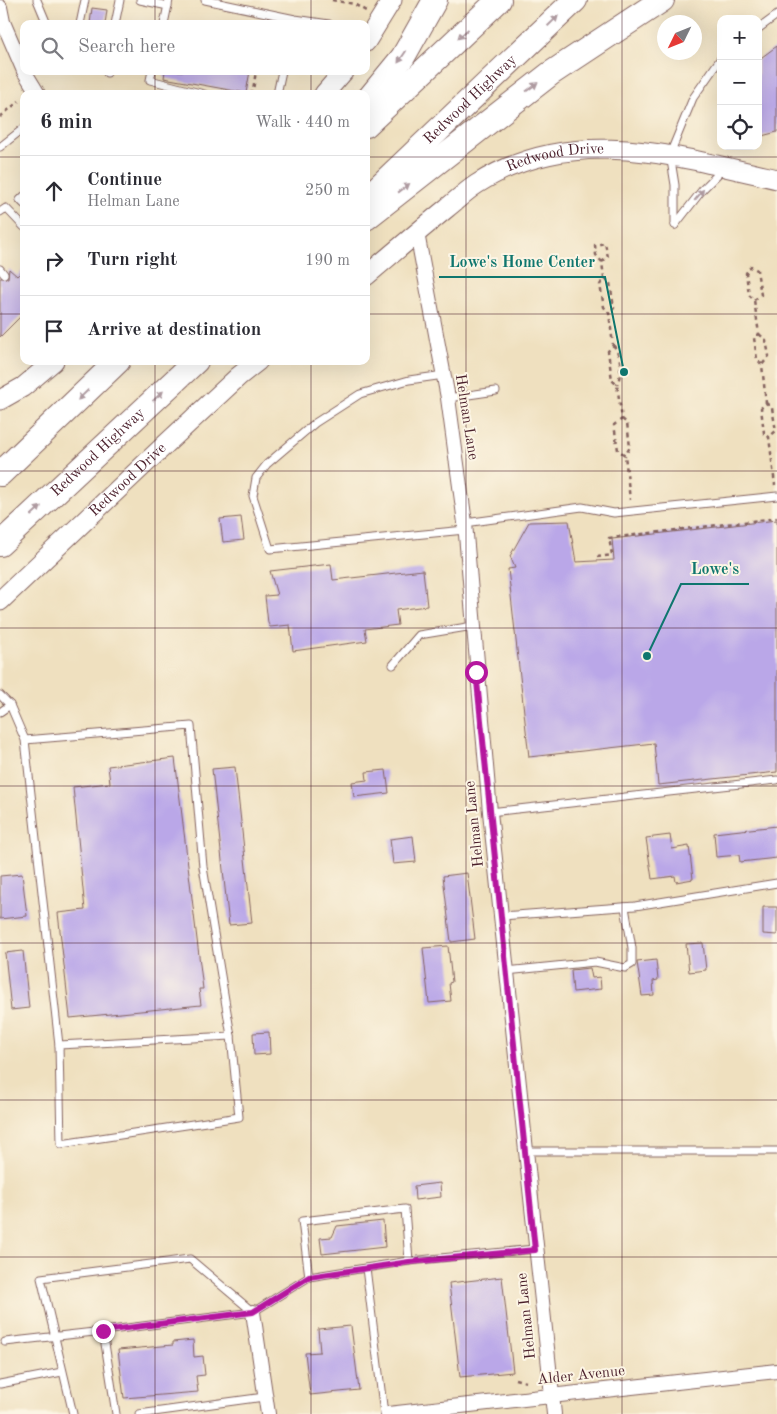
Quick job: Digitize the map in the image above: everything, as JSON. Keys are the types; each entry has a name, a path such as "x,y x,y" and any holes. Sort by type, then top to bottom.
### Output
{"highway":[{"path":"370,97 403,57 435,0"},
{"path":"370,121 499,0"},
{"name":"Redwood Highway","path":"370,195 575,0"},
{"path":"370,215 550,74 662,0"},
{"path":"0,474 114,365"},
{"name":"Redwood Highway","path":"0,544 192,365"}],"main road":[{"path":"370,36 392,0"},
{"path":"327,90 341,75"},
{"name":"Redwood Drive","path":"370,273 476,184 505,169 535,158 570,149 605,148 670,154 777,179"},
{"path":"0,400 23,387 49,365"},
{"name":"Redwood Drive","path":"0,602 167,442 253,365"}],"street":[{"path":"0,7 6,30 20,57"},
{"path":"29,75 36,90"},
{"name":"Helman Lane","path":"417,232 448,398 465,527 490,812 535,1250 554,1414"},
{"path":"253,1312 268,1414"},
{"name":"Alder Avenue","path":"386,1414 777,1371"}],"lane":[{"path":"37,0 45,20"},
{"path":"81,20 86,0"},
{"path":"117,20 120,0"},
{"path":"140,0 169,3 165,20"},
{"path":"205,0 232,3 287,20"},
{"path":"762,26 777,14"},
{"path":"720,60 693,98 670,154 675,185 675,225 704,189 725,167"},
{"path":"151,75 150,80 189,90"},
{"path":"278,90 281,75"},
{"path":"0,147 20,131"},
{"path":"0,212 6,208 20,223"},
{"path":"444,375 409,380 360,394 315,423 266,464 256,478 253,496 270,549 465,527 582,507 614,513 777,494"},
{"path":"448,398 496,392"},
{"path":"393,665 419,635 473,626"},
{"path":"0,696 10,705 25,740 59,1045 61,1144 239,1117 232,1036 204,867 191,726 25,740"},
{"path":"0,712 10,705"},
{"path":"490,812 777,780"},
{"path":"501,916 625,907 777,883"},
{"path":"506,971 586,962 624,968 632,964 625,907"},
{"path":"59,1045 232,1036"},
{"path":"525,1152 777,1151"},
{"path":"309,1277 302,1221 405,1209 409,1262"},
{"path":"5,1342 253,1312 309,1277 409,1262 535,1250"},
{"path":"73,1414 41,1278 190,1259 253,1312"},
{"path":"366,1268 386,1414"},
{"path":"103,1331 116,1414"},
{"path":"0,1384 62,1372"},
{"path":"139,1414 264,1397"}],"path":[{"path":"332,0 354,4 369,13"},
{"path":"253,90 255,75"},
{"path":"0,116 19,101"},
{"path":"602,262 608,257 605,243 595,244 596,255 602,262 604,278 600,285 604,307 610,313 613,346 618,351 621,376 617,385 622,419 627,423 630,447 625,457 630,507"},
{"path":"754,300 761,295 757,270 751,266 746,273 749,295 754,300 758,334 766,340 769,356 762,365"},
{"path":"604,278 610,283 614,308 610,313"},
{"path":"758,334 754,338 757,359 762,365 766,403 772,408 776,431 769,437"},
{"path":"613,346 608,351 612,380 617,385"},
{"path":"766,403 760,408 764,433 769,437 777,494"},
{"path":"622,419 614,426 618,450 625,457"},
{"path":"598,557 612,556 609,538 777,518"},
{"path":"515,1379 526,1382"}],"building":[{"path":"92,8 107,10 106,20 90,20"},
{"path":"777,46 777,132 762,136 762,60 762,57"},
{"path":"164,75 249,75 247,90 230,90 164,78"},
{"path":"9,269 17,276 20,273 20,317 0,337 0,278 8,278"},
{"path":"241,517 244,540 223,542 220,519"},
{"path":"777,520 777,772 658,785 654,743 529,757 508,569 515,568 510,556 529,522 569,521 576,562 614,560 612,539"},
{"path":"331,564 333,580 423,570 427,606 396,610 398,625 365,629 367,641 293,651 290,625 270,627 268,623 265,596 277,595 270,571"},
{"path":"175,758 203,989 199,989 201,1005 70,1018 58,913 85,910 73,787 110,783 108,766"},
{"path":"235,767 252,923 229,925 212,769"},
{"path":"386,770 389,793 354,797 352,782 367,780 366,772"},
{"path":"777,826 777,858 740,862 739,855 716,857 714,833"},
{"path":"670,835 672,849 689,846 693,879 676,882 675,876 652,879 646,838"},
{"path":"413,836 416,862 393,864 390,839"},
{"path":"467,873 475,939 451,942 443,876"},
{"path":"22,874 27,916 0,919 0,876"},
{"path":"763,907 777,907 777,935 763,934"},
{"path":"703,943 706,970 689,972 686,944"},
{"path":"448,946 452,982 449,983 451,1001 429,1003 423,948"},
{"path":"23,951 29,1008 11,1010 5,953"},
{"path":"656,960 658,980 653,981 654,995 642,996 637,962"},
{"path":"590,968 592,978 600,977 601,989 573,992 571,970"},
{"path":"269,1032 270,1054 254,1055 253,1033"},
{"path":"440,1183 441,1197 415,1200 414,1186"},
{"path":"383,1221 385,1247 322,1254 320,1238 332,1237 337,1226"},
{"path":"502,1277 513,1372 460,1377 449,1283"},
{"path":"351,1326 359,1390 310,1395 305,1353 320,1352 318,1329"},
{"path":"193,1340 194,1357 203,1356 205,1375 196,1376 198,1392 124,1398 118,1350 173,1345 173,1342"}],"place":[{"name":"Lowe's Home Center","path":"624,372"},
{"name":"Lowe's","path":"647,656"}],"route":[{"path":"103,1331 253,1312 309,1277 409,1262 535,1250 476,672"}]}
